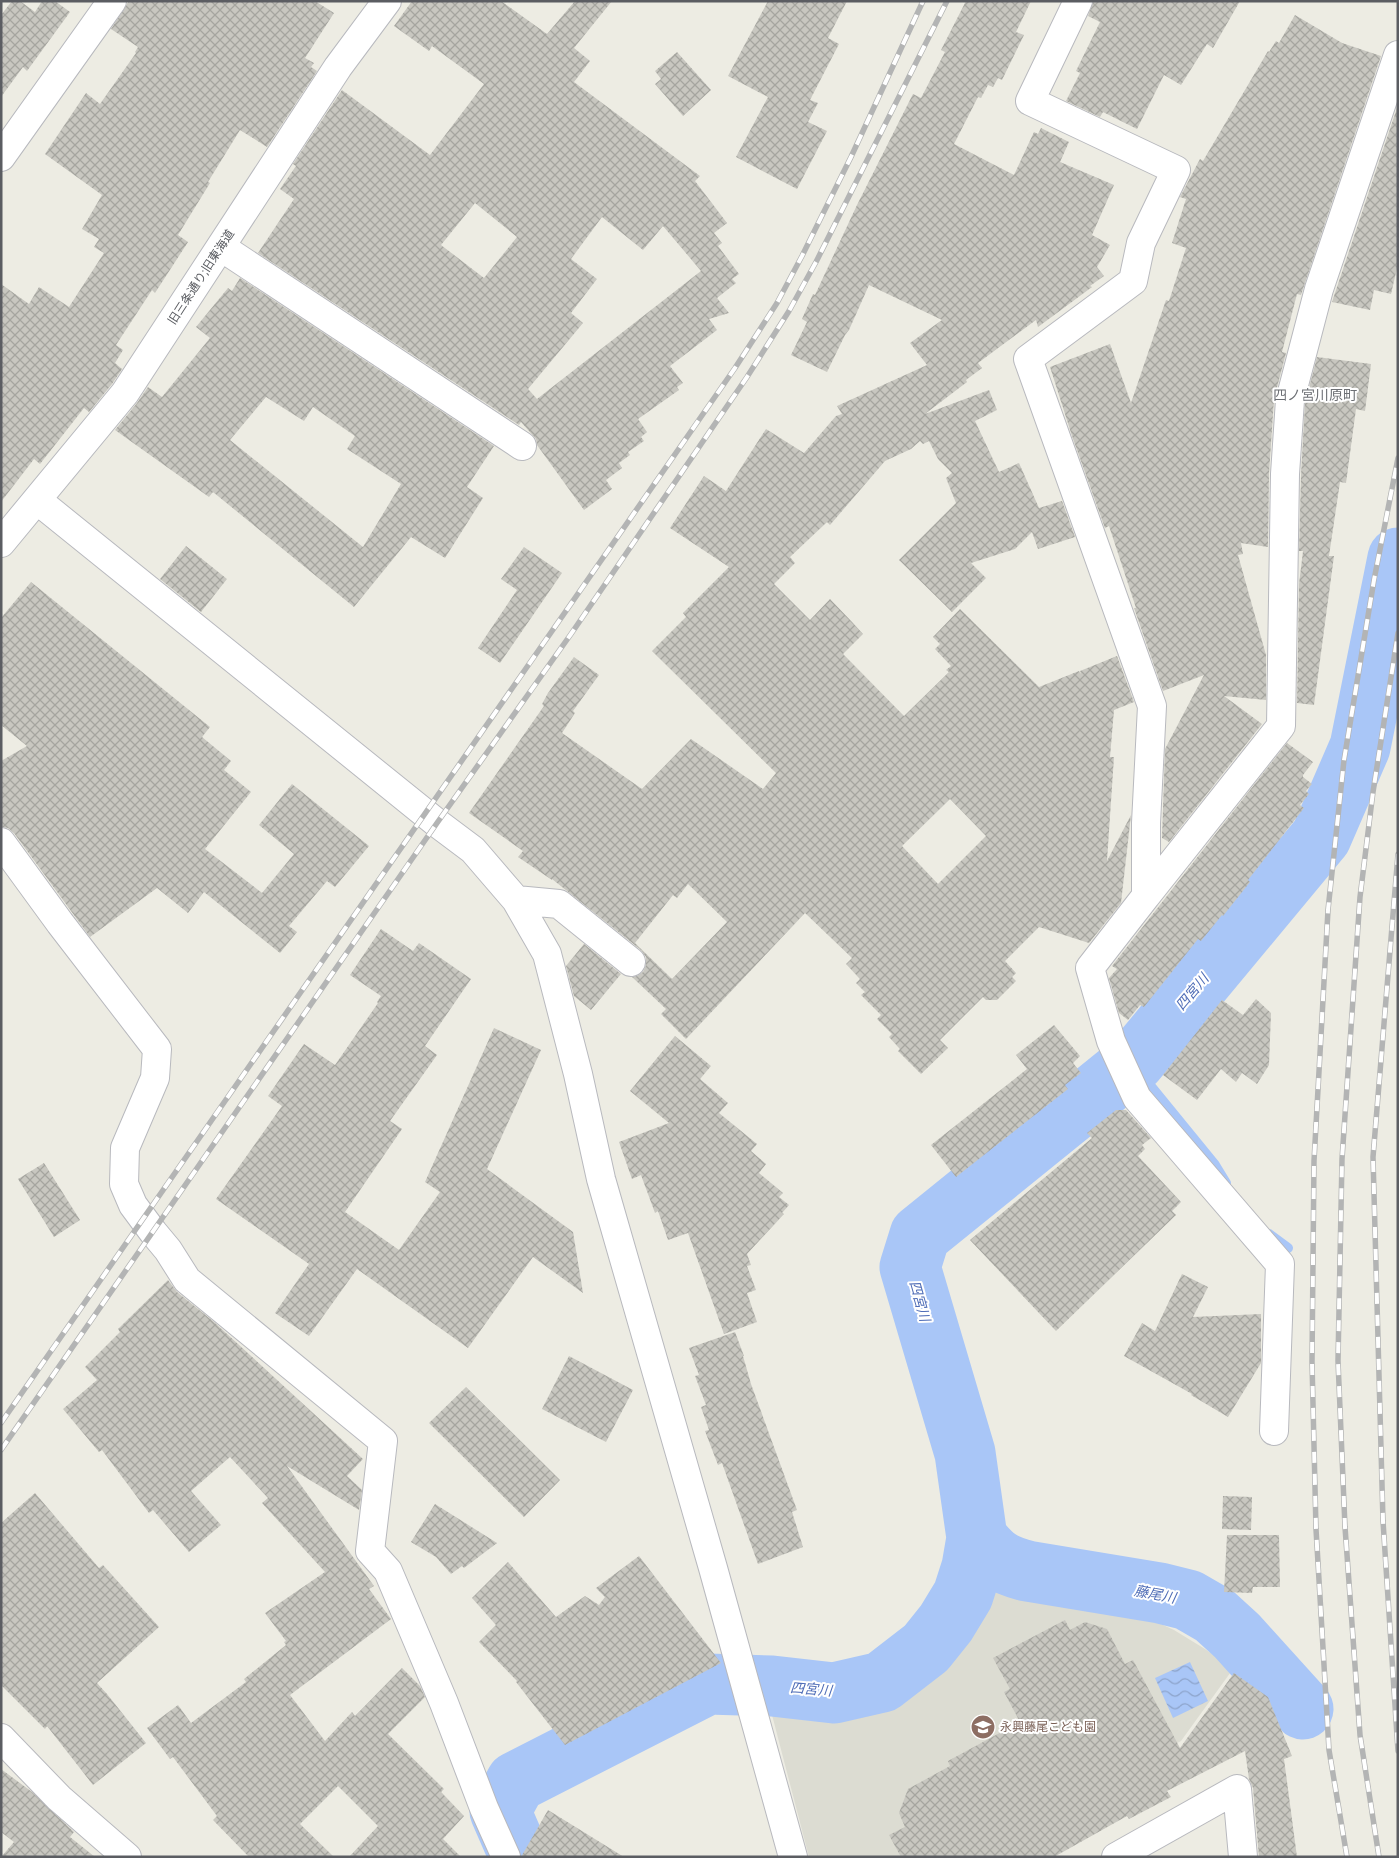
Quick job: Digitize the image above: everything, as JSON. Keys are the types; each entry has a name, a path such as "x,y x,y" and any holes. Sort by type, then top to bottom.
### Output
{"street":[{"path":"1,157 112,1"},
{"name":"旧三条通り;旧東海道","path":"1,543 125,393 338,68 387,1"},
{"path":"1078,1 1030,101 1176,170 1141,243 1133,280 1028,359 1152,706 1146,823 1146,896"},
{"path":"1274,1431 1280,1264 1137,1098 1111,1041 1090,968 1281,726 1285,474 1290,400 1319,289 1398,55"},
{"path":"221,247 522,446"},
{"path":"37,500 473,850 516,900 546,954 578,1074 607,1198 793,1857"},
{"path":"1,842 60,923 157,1049 155,1078 125,1148 124,1184 134,1205 168,1250 187,1280 383,1441 370,1551 388,1571 506,1857"},
{"path":"516,900 559,904 631,962"},
{"path":"1,1738 59,1798 127,1857"},
{"path":"1116,1857 1236,1789 1243,1857"}],"shaded area":[{"name":"永興藤尾こども園","path":"999,1588 1024,1597 1150,1619 1174,1630 1233,1669 1181,1741 967,1857 809,1857 771,1711 858,1712 890,1699 948,1653 975,1622"}],"water":[{"path":"1190,1662 1208,1701 1173,1718 1155,1678"}],"building":[{"path":"12,1 20,1 35,12 42,1 55,1 70,12 27,71 23,67 1,97 1,15"},
{"path":"129,1 315,1 334,13 305,58 314,63 311,67 317,71 267,147 240,130 208,182 210,183 178,235 188,242 155,293 152,290 116,345 123,350 115,363 122,369 112,384 89,412 84,408 40,464 34,459 1,502 1,284 29,304 39,287 69,307 104,253 94,247 99,239 82,229 102,195 45,154 86,93 100,104 136,53 138,47 111,29"},
{"path":"412,1 501,1 547,34 575,1 612,1 574,48 590,61 574,82 700,176 695,181 727,223 714,233 722,243 718,246 739,274 732,279 736,283 717,298 729,313 709,319 717,330 670,366 683,383 677,387 679,390 638,419 647,432 641,437 644,441 628,452 630,455 619,463 622,468 606,480 612,489 584,510 537,445 536,439 521,422 519,425 258,253 294,199 280,189 296,166 293,164 342,90 430,155 484,84 432,46 429,51 394,26","holes":["475,203 517,237 484,278 441,245","602,217 643,250 663,226 701,271 537,399 528,389 583,323 571,313 597,279 571,259"]},
{"path":"768,1 847,1 828,38 839,44 810,100 818,103 808,122 827,131 797,189 736,157 768,97 728,76"},
{"path":"966,1 1031,1 1016,32 1024,35 1002,80 998,78 993,87 988,85 981,98 978,97 954,144 1014,175 1034,132 1038,134 1041,128 1069,142 1060,162 1114,185 1092,235 1110,245 1097,267 1104,276 1038,327 1036,320 978,363 982,368 925,414 989,390 997,410 975,421 999,472 1019,463 1039,508 1062,501 1075,537 1038,549 1032,532 1015,549 971,563 986,578 952,612 899,560 956,503 946,478 952,473 938,459 929,441 923,444 920,441 911,449 885,461 830,525 827,522 790,557 795,563 774,584 810,620 830,599 863,634 843,654 904,716 949,672 946,670 951,666 935,649 940,644 933,637 960,609 1039,687 1079,671 1081,674 1080,671 1117,656 1134,702 1114,710 1110,757 1114,757 1107,861 1131,815 1121,903 1089,943 1039,927 1005,961 1016,973 1012,977 1016,981 997,1000 986,1000 983,997 940,1040 948,1048 921,1074 898,1051 900,1049 889,1037 892,1034 877,1019 881,1015 861,995 865,992 856,983 860,979 846,964 852,958 805,913 686,1039 661,1014 666,1009 632,977 643,972 646,965 646,957 641,950 552,879 518,857 523,851 469,813 544,706 542,704 548,693 574,657 599,675 573,711 575,713 562,733 642,789 691,739 763,789 776,773 652,651 686,617 683,613 729,567 670,528 704,476 726,491 766,429 804,453 836,416 842,414 837,406 927,365 910,343 942,320 869,285 849,330 827,372 791,355 807,322 802,319 813,294 815,295 857,205 913,94 921,98 945,52 941,50","holes":["950,799 986,836 938,884 902,846","688,884 727,922 672,979 635,943 673,895 677,898"]},
{"path":"1093,1 1240,1 1213,48 1207,44 1181,85 1164,75 1137,129 1103,112 1100,117 1066,101 1080,73 1076,71 1100,22 1088,16"},
{"path":"1295,15 1342,43 1381,56 1301,295 1297,294 1282,352 1286,353 1274,399 1269,474 1268,547 1241,543 1243,554 1238,555 1266,655 1266,700 1224,696 1262,724 1169,842 1162,838 1165,749 1204,675 1163,691 1134,608 1136,608 1109,526 1105,528 1050,367 1110,344 1131,403 1166,300 1169,301 1186,248 1172,243 1186,199 1180,197 1200,159 1203,161 1268,51 1276,41 1279,43"},
{"path":"677,52 711,90 683,116 655,84 661,79 655,71"},
{"path":"1398,105 1398,264 1391,294 1374,290 1370,310 1332,302"},
{"path":"240,278 494,446 467,487 483,498 445,558 411,537 354,607 213,492 209,497 115,430 148,387 162,397 210,338 196,327 228,288 232,291","holes":["266,397 304,421 313,407 355,436 347,449 401,484 363,547 230,440"]},
{"path":"1317,357 1371,364 1365,411 1356,409 1346,483 1340,482 1329,556 1334,556 1314,705 1297,703 1299,584 1303,551 1299,551 1301,475 1305,403"},
{"path":"186,546 227,579 201,612 160,579"},
{"path":"524,547 562,573 500,663 478,648 517,590 501,579"},
{"path":"31,582 210,727 202,737 231,761 224,770 251,792 205,849 262,893 294,854 259,825 292,784 369,846 335,887 327,881 289,926 297,932 280,953 204,892 188,913 157,888 90,937 14,833 8,828 1,827 1,761 27,746 1,725 1,618"},
{"path":"1287,743 1313,762 1303,775 1312,784 1306,791 1309,794 1300,805 1304,808 1248,880 1250,882 1223,916 1201,941 1198,939 1144,1007 1140,1005 1128,1020 1119,1013 1109,978 1117,969 1112,966"},
{"path":"381,929 413,951 419,943 471,979 425,1046 437,1055 390,1121 402,1129 345,1212 399,1250 440,1192 425,1182 494,1028 541,1050 487,1169 573,1232 583,1293 533,1257 468,1348 357,1269 309,1336 275,1313 309,1264 216,1199 282,1106 268,1096 304,1044 335,1065 378,1003 381,996 350,975"},
{"path":"584,944 621,974 591,1010 574,996 566,966"},
{"path":"1256,999 1271,1013 1269,1065 1257,1084 1242,1073 1236,1082 1221,1069 1197,1100 1163,1075 1222,1000 1243,1015"},
{"path":"1054,1025 1080,1056 1073,1063 1081,1073 1065,1085 1068,1089 956,1177 931,1145 1027,1069 1016,1055"},
{"path":"675,1036 711,1066 700,1079 728,1103 719,1113 757,1144 751,1151 766,1164 759,1173 783,1193 779,1197 789,1205 782,1213 784,1214 747,1254 751,1265 747,1266 756,1290 747,1293 757,1322 724,1334 688,1233 668,1240 658,1211 655,1213 641,1175 632,1179 619,1142 669,1123 630,1091"},
{"path":"1116,1110 1126,1110 1151,1138 1142,1145 1145,1149 1138,1156 1181,1202 1172,1211 1176,1215 1056,1331 970,1240 1092,1138 1087,1133"},
{"path":"44,1163 80,1220 54,1237 18,1179"},
{"path":"1182,1274 1208,1287 1193,1317 1261,1314 1261,1363 1228,1417 1192,1394 1124,1356 1142,1323 1155,1331"},
{"path":"168,1280 177,1292 214,1322 363,1459 347,1476 362,1490 359,1510 287,1466 374,1586 369,1589 391,1619 290,1695 325,1741 352,1712 355,1716 402,1668 420,1686 425,1697 388,1734 444,1789 441,1792 464,1816 443,1839 461,1857 349,1857 378,1826 338,1786 300,1824 334,1857 249,1857 213,1820 217,1816 173,1757 170,1759 147,1728 178,1705 191,1723 246,1682 244,1679 286,1645 284,1642 286,1641 265,1613 325,1572 262,1503 268,1498 230,1457 191,1491 221,1525 189,1552 153,1510 149,1513 102,1450 99,1452 63,1409 97,1380 85,1367 120,1332 118,1329"},
{"path":"735,1332 744,1356 751,1384 797,1510 792,1512 803,1547 758,1564 722,1463 718,1465 705,1431 709,1430 701,1407 706,1405 695,1376 699,1375 689,1348"},
{"path":"569,1356 633,1390 606,1442 542,1409"},
{"path":"466,1387 560,1480 524,1517 429,1423"},
{"path":"35,1493 99,1568 103,1565 159,1627 97,1683 146,1743 93,1785 47,1726 45,1729 1,1685 1,1523"},
{"path":"1223,1496 1252,1497 1251,1530 1222,1529"},
{"path":"435,1504 497,1543 464,1568 462,1566 451,1574 436,1557 411,1542"},
{"path":"1227,1535 1279,1535 1280,1587 1253,1587 1252,1593 1224,1592"},
{"path":"639,1556 721,1663 565,1745 517,1681 479,1642 496,1625 472,1598 508,1562 556,1617 585,1596 599,1605 605,1597 596,1588"},
{"path":"1065,1620 1070,1630 1085,1622 1107,1629 1125,1664 1133,1660 1180,1748 1234,1673 1268,1697 1292,1756 1284,1759 1297,1857 1259,1857 1253,1788 1249,1779 1245,1751 1167,1791 1171,1797 1129,1819 1127,1816 1054,1857 901,1857 889,1835 905,1827 899,1813 908,1789 950,1766 948,1761 1020,1722 1004,1692 1010,1689 993,1658"},
{"path":"1,1769 32,1792 74,1832 70,1837 95,1857 1,1857 14,1842 1,1832"},
{"path":"548,1810 624,1857 521,1857"}],"waterway":[{"name":"四宮川","path":"520,1857 500,1811 516,1782 708,1684 772,1686 834,1693 882,1682 926,1648 946,1623 963,1595 972,1567 977,1538 965,1453 910,1267 920,1235 1135,1061 1321,837 1360,747 1398,558"},
{"path":"1135,1061 1144,1078 1215,1165 1226,1183"},
{"path":"1269,1234 1288,1248"},
{"name":"藤尾川","path":"977,1538 999,1560 1027,1571 1160,1593 1188,1600 1214,1615 1237,1636 1303,1709"}],"railway":[{"path":"1,1423 735,368 777,303 802,256 851,157 923,1"},
{"path":"1,1450 437,823 571,634 747,377 789,311 816,262 947,1"},
{"path":"1347,1857 1329,1750 1316,1529 1312,1362 1314,1161 1328,910 1344,760 1374,580 1398,458"},
{"path":"1379,1857 1360,1735 1345,1527 1338,1361 1342,1159 1360,897 1373,792 1398,633"},
{"path":"1398,854 1373,1157 1383,1521 1398,1751"}],"place":[{"name":"永興藤尾こども園","path":"983,1727"}],"district":[{"name":"四ノ宮川原町","path":"1315,395"}]}
